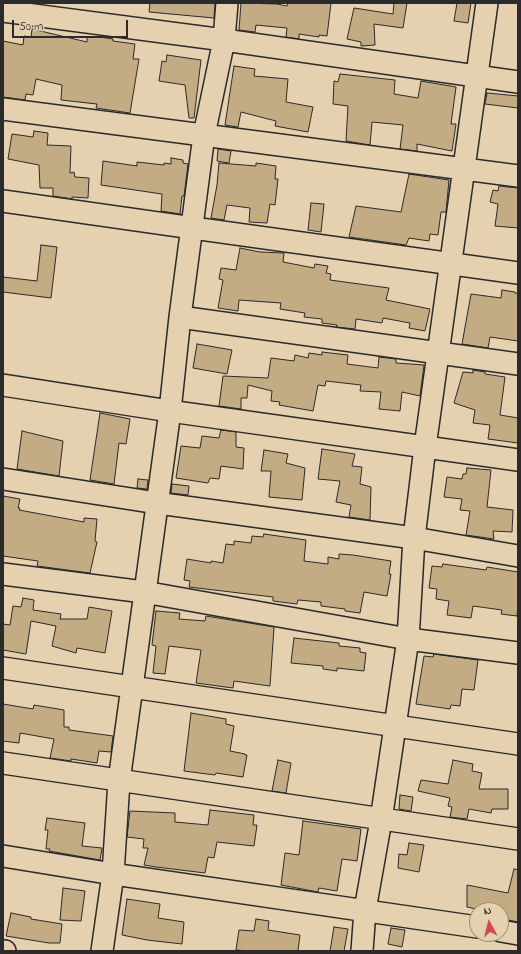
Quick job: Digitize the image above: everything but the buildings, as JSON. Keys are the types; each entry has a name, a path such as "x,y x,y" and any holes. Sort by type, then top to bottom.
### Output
{"street":[{"path":"102,951 113,874 119,781 170,411 180,317 193,228 204,135 224,40 226,3"},
{"path":"362,951 365,910 396,727 408,639 414,538 425,447 487,3"},
{"path":"3,11 224,40 518,82"},
{"path":"3,109 518,176"},
{"path":"3,200 518,273"},
{"path":"180,317 518,364"},
{"path":"3,385 170,411 518,460"},
{"path":"3,478 157,503 414,538 518,556"},
{"path":"3,574 144,592 408,639 518,653"},
{"path":"3,668 518,744"},
{"path":"3,763 381,820 518,839"},
{"path":"3,856 113,874 469,926"}]}
